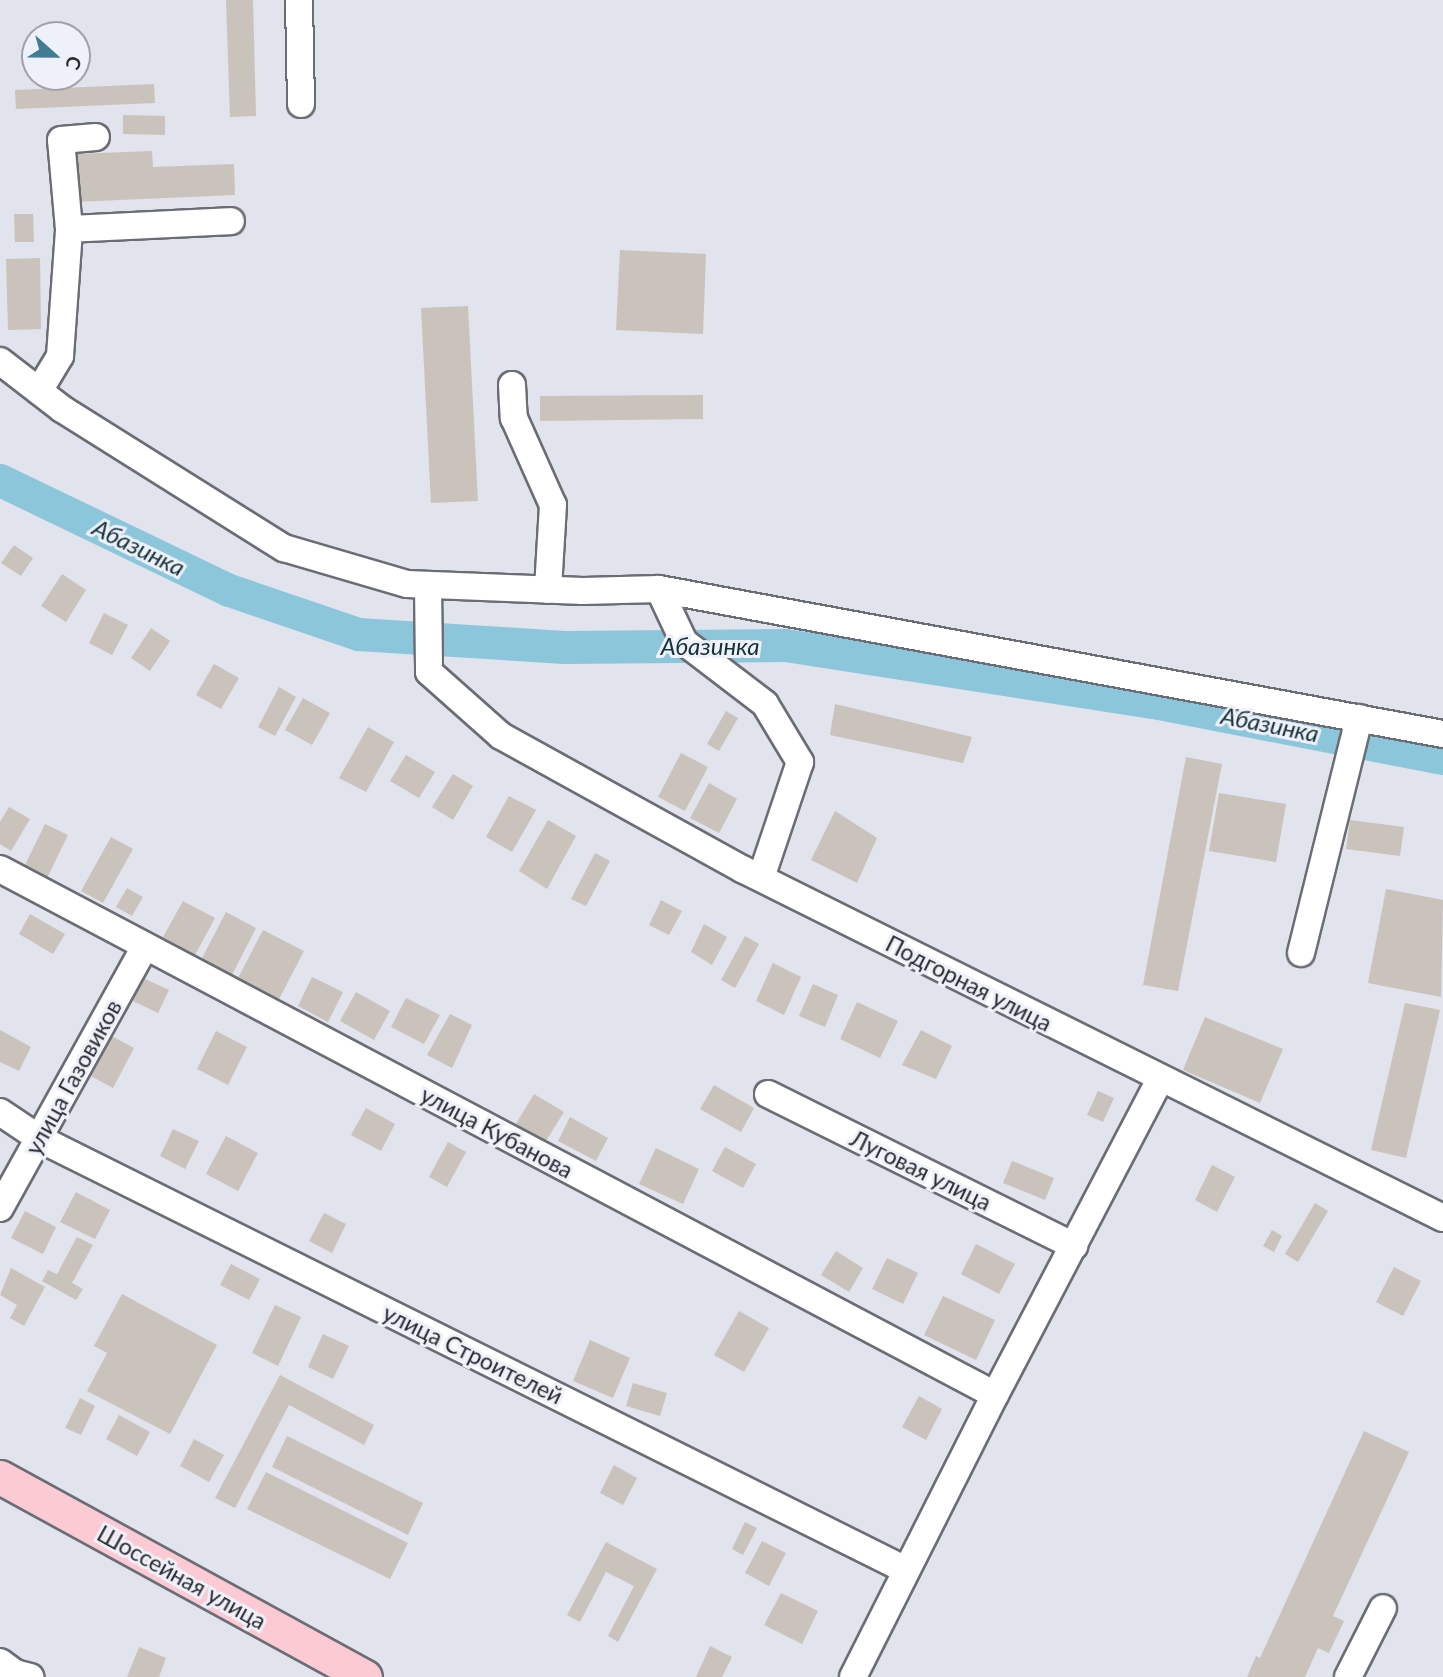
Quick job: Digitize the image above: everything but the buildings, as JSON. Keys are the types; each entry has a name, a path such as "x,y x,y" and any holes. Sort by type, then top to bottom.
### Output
{"main road":[{"name":"Шоссейная улица","path":"0,1477 365,1677"},
{"name":"Шоссейная улица","path":"0,1486 349,1677"}],"street":[{"path":"299,0 302,104"},
{"path":"39,391 60,356 69,229 61,140 96,138"},
{"path":"69,229 230,221"},
{"path":"0,361 62,410 284,548 407,584 548,590 659,589 1443,734"},
{"path":"512,385 514,418 553,505 548,590"},
{"name":"Подгорная улица","path":"428,585 429,672 501,736 761,877 1160,1079 1443,1217"},
{"path":"659,589 684,642 765,705 793,746 800,762 761,877"},
{"path":"1301,953 1359,718"},
{"name":"улица Кубанова","path":"0,869 995,1395"},
{"name":"улица Газовиков","path":"0,1208 145,946"},
{"path":"853,1677 995,1395 1160,1079"},
{"name":"Луговая улица","path":"768,1094 1073,1246"},
{"name":"улица Строителей","path":"0,1112 40,1139 906,1570"},
{"path":"1348,1677 1383,1608"},
{"path":"0,1662 15,1673 30,1677"}],"waterway":[{"name":"Абазинка","path":"0,480 229,590 358,634 564,647 785,645 1159,703 1443,758"}]}
